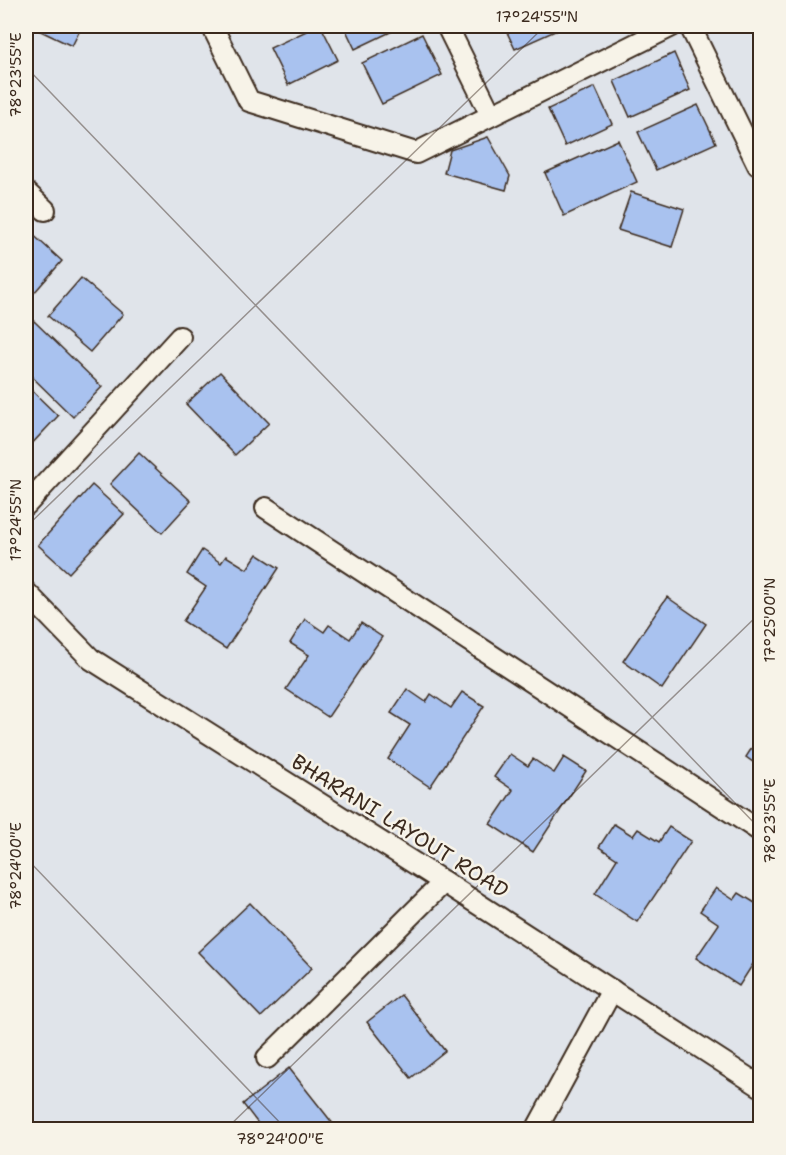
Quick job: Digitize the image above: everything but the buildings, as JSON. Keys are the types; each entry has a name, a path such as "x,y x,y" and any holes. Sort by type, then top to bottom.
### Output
{"street":[{"path":"212,26 249,100 416,153 672,26"},
{"path":"447,26 491,115"},
{"path":"690,26 758,165"},
{"path":"26,192 45,210"},
{"path":"26,505 180,338"},
{"path":"266,508 760,831"},
{"name":"BHARANI LAYOUT ROAD","path":"26,592 91,659 444,882 760,1086"},
{"path":"267,1058 444,882"},
{"path":"536,1130 612,990"}]}
